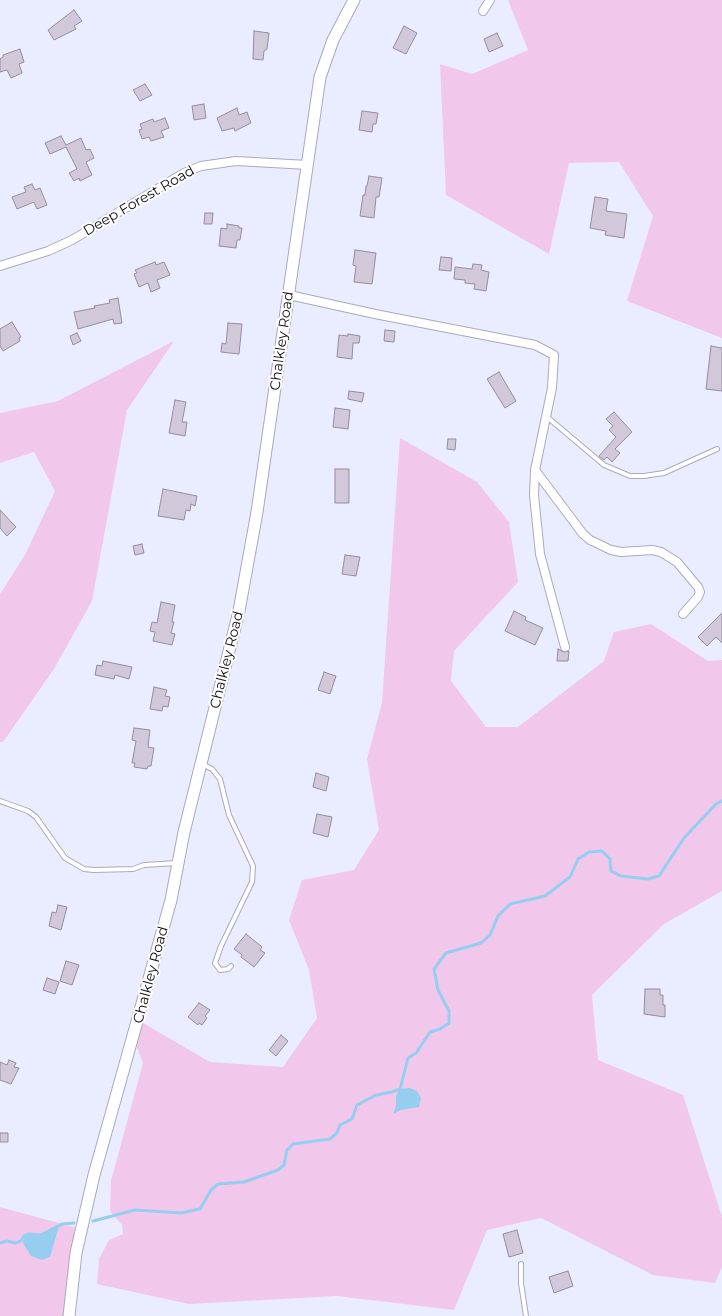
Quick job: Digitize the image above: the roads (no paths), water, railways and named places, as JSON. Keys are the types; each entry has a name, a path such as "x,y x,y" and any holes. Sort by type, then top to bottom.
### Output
{"street":[{"name":"Chalkley Road","path":"68,1316 76,1253 94,1175 171,900 177,863 234,634 249,562 320,78 333,40 354,0"},
{"path":"483,12 490,0"},
{"name":"Deep Forest Road","path":"0,266 42,253 72,240 184,173 202,166 236,161 308,165"},
{"path":"289,294 375,314 535,345 554,355 554,368 535,470 534,495 540,554 565,647"},
{"path":"535,470 583,534 590,540 611,550 621,552 652,550 661,552 677,562 698,587 700,592 698,597 683,614"}],"lane":[{"path":"546,416 604,465 615,471 630,476 644,476 664,473 718,449"},
{"path":"201,764 212,769 220,778 228,815 253,866 252,882 221,946 215,963 220,970 228,969 231,966"},
{"path":"0,801 28,812 36,817 65,858 84,869 133,869 144,865 177,863"},
{"path":"521,1264 521,1283 526,1316"}],"water":[{"path":"410,1088 417,1091 421,1098 419,1107 401,1110 393,1114 396,1106 396,1096 400,1089"},
{"path":"59,1226 50,1257 42,1260 31,1256 23,1243 24,1236 29,1234 41,1235"}],"waterway":[{"path":"93,1221 135,1210 181,1213 200,1209 211,1190 218,1184 244,1182 278,1170 284,1165 287,1150 293,1144 330,1139 337,1133 340,1125 352,1119 357,1105 376,1095 400,1089 408,1058 416,1053 430,1032 440,1029 449,1023 449,1011 438,990 434,969 446,953 481,943 490,935 498,916 510,904 545,896 570,877 578,859 589,852 602,851 610,859 611,871 621,876 648,879 659,876 684,838 716,804 722,801"},
{"path":"0,1243 7,1241 15,1243 21,1241 24,1236 29,1234 41,1235 62,1224 74,1223"}]}
